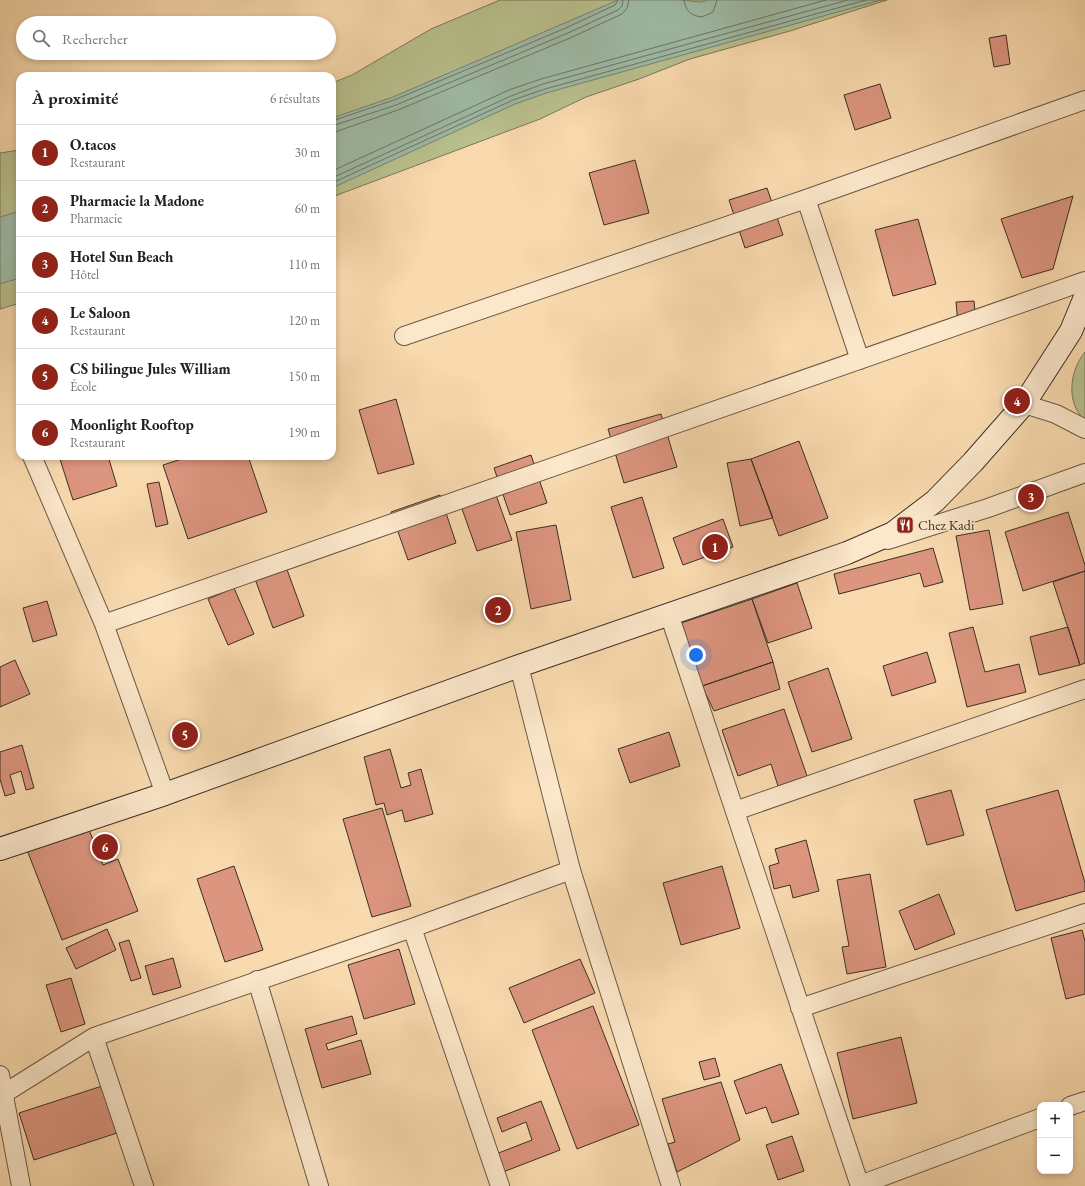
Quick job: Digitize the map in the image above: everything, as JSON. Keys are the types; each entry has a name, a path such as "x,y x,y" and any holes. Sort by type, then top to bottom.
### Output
{"main road":[{"path":"0,849 165,794 519,666 847,553 893,533 936,501 1024,404 1071,331 1085,298"}],"street":[{"path":"404,336 806,199 1085,100"},
{"path":"806,199 860,360"},
{"path":"104,624 1085,280"},
{"path":"1024,404 1056,414 1085,429"},
{"path":"34,460 104,624 165,794"},
{"path":"847,553 988,508 1085,473"},
{"path":"669,614 860,1186 1037,1119"},
{"path":"519,666 571,870 671,1186"},
{"path":"735,811 1085,689"},
{"path":"5,1093 94,1037 412,928 571,870"},
{"path":"800,1008 1085,913"},
{"path":"412,928 500,1186"},
{"path":"257,980 319,1186"},
{"path":"94,1037 144,1186"},
{"path":"0,1075 5,1093 21,1186"},
{"path":"1073,1105 1085,1101"}],"green space":[{"path":"500,0 887,0 790,31 690,59 639,79 586,97 540,119 336,196 336,81 352,75 431,29"},
{"path":"16,151 16,304 0,309 0,153"},
{"path":"1085,352 1085,420 1074,405 1072,386 1076,368"}],"water":[{"path":"618,0 681,0 701,2 708,0 881,0 546,93 515,104 336,186 336,117 393,97"},
{"path":"16,212 16,279 0,284 0,217"}],"building":[{"path":"1006,35 1010,64 994,67 989,38"},
{"path":"880,84 891,118 855,130 844,95"},
{"path":"635,160 649,213 604,225 589,173"},
{"path":"767,188 783,235 745,248 729,200"},
{"path":"1073,196 1053,269 1022,278 1001,219"},
{"path":"918,219 936,284 893,296 875,230"},
{"path":"974,301 976,323 958,324 956,302"},
{"path":"396,399 414,464 378,474 359,410"},
{"path":"661,414 677,467 624,483 608,429"},
{"path":"799,441 828,518 779,536 751,459"},
{"path":"531,455 547,503 510,515 494,468"},
{"path":"751,459 773,518 740,526 727,463"},
{"path":"60,460 109,460 117,486 73,500"},
{"path":"179,460 249,460 267,512 188,539 163,465"},
{"path":"491,481 512,540 477,551 456,492"},
{"path":"159,482 168,524 156,527 147,484"},
{"path":"440,495 456,543 408,560 391,512"},
{"path":"642,497 664,568 633,578 611,507"},
{"path":"1068,512 1085,565 1085,571 1023,591 1005,532"},
{"path":"723,519 733,547 683,565 673,538"},
{"path":"556,525 571,600 531,609 516,532"},
{"path":"989,530 1003,604 970,610 956,536"},
{"path":"933,548 943,582 924,587 920,573 839,594 834,574"},
{"path":"282,556 304,616 273,628 251,568"},
{"path":"1085,571 1085,663 1080,665 1053,582"},
{"path":"797,583 812,628 768,643 752,599"},
{"path":"234,588 254,634 228,645 208,599"},
{"path":"752,599 773,662 702,686 681,623"},
{"path":"47,601 57,635 33,642 23,608"},
{"path":"973,627 985,672 1019,664 1026,692 967,707 949,633"},
{"path":"1068,627 1080,665 1039,675 1030,637"},
{"path":"927,652 936,682 892,696 883,666"},
{"path":"15,660 30,694 0,707 0,667"},
{"path":"773,662 780,689 714,711 702,686"},
{"path":"828,668 852,739 812,752 788,682"},
{"path":"784,709 807,776 778,786 771,764 738,776 722,730"},
{"path":"669,732 680,766 630,783 618,749"},
{"path":"22,745 34,788 26,790 21,771 10,775 15,793 5,796 0,779 0,752"},
{"path":"390,749 401,788 411,785 408,773 421,769 433,814 405,822 402,810 387,815 384,803 376,805 364,757"},
{"path":"951,790 964,835 927,845 914,800"},
{"path":"1058,790 1085,883 1085,891 1016,911 986,810"},
{"path":"382,808 411,906 372,917 343,819"},
{"path":"88,827 103,865 118,859 138,911 62,940 27,850"},
{"path":"806,840 819,891 793,898 790,885 774,889 769,866 779,863 775,849"},
{"path":"234,866 263,950 225,962 197,879"},
{"path":"722,866 740,928 681,945 663,883"},
{"path":"870,874 886,967 847,974 842,947 849,946 837,880"},
{"path":"939,894 955,934 915,950 899,911"},
{"path":"107,929 116,950 76,969 66,948"},
{"path":"1082,930 1085,941 1085,994 1066,999 1051,938"},
{"path":"129,940 141,978 131,981 119,943"},
{"path":"399,949 415,1004 364,1019 348,965"},
{"path":"173,958 181,987 153,995 145,966"},
{"path":"580,959 595,993 524,1023 509,988"},
{"path":"71,978 85,1024 61,1032 46,985"},
{"path":"593,1006 639,1125 577,1149 532,1030"},
{"path":"352,1016 357,1034 326,1044 328,1050 361,1040 371,1074 322,1088 305,1029"},
{"path":"901,1037 917,1103 853,1119 837,1053"},
{"path":"715,1058 720,1076 704,1080 699,1062"},
{"path":"781,1064 799,1114 772,1123 766,1107 746,1114 734,1081"},
{"path":"721,1082 740,1140 677,1172 668,1144 675,1142 662,1099"},
{"path":"102,1086 117,1133 34,1160 19,1113"},
{"path":"541,1101 560,1150 503,1172 496,1154 532,1140 526,1122 502,1132 497,1118"},
{"path":"792,1136 804,1171 778,1180 766,1145"}],"place":[{"name":"Le Saloon","path":"1017,401"},
{"name":"Hotel Sun Beach","path":"1031,497"},
{"name":"Chez Kadi","path":"905,525"},
{"name":"O.tacos","path":"715,547"},
{"name":"Pharmacie la Madone","path":"498,610"},
{"name":"CS bilingue Jules William","path":"185,735"},
{"name":"Moonlight Rooftop","path":"105,847"}]}
